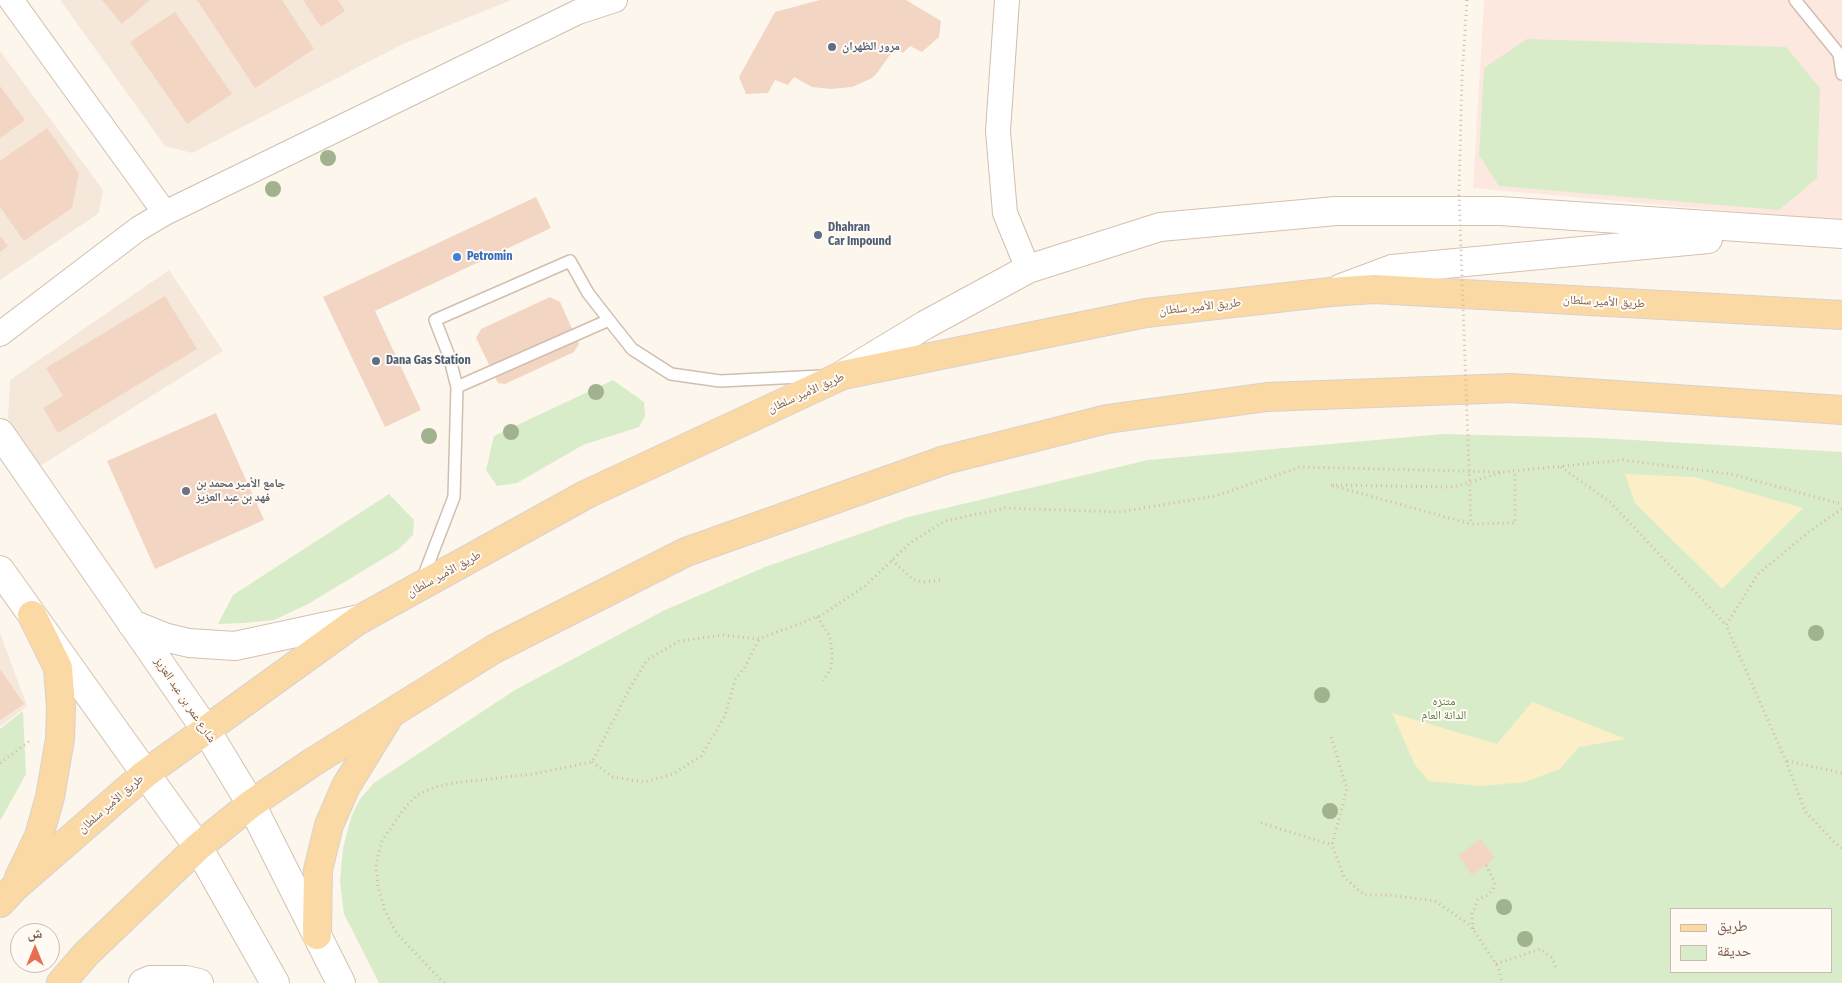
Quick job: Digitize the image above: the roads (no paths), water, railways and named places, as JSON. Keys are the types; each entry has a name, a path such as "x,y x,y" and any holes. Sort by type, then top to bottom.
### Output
{"main road":[{"name":"طريق الأمير سلطان","path":"7,895 145,774 362,619 587,494 843,375 1146,313 1330,292 1374,289 1842,315"},
{"path":"61,983 86,954 198,847 251,804 313,762 494,649 686,552 944,460 1107,419 1267,397 1511,388 1842,410"},
{"path":"7,895 39,836 50,797 60,739 61,707 58,668 32,615"},
{"path":"317,935 318,870 329,825 346,786 390,714"}],"street":[{"path":"12,0 165,213"},
{"path":"0,334 138,229 165,213 578,12 614,0"},
{"path":"1007,0 998,132 1005,213 1028,269"},
{"path":"843,375 925,324 1028,269 1160,227 1336,211 1500,211 1789,232 1842,234"},
{"path":"1330,292 1392,269 1789,232"},
{"name":"شارع عمر بن عبد العزيز","path":"0,433 206,730 251,804 341,983"},
{"path":"0,570 198,847 275,983"},
{"path":"132,624 164,637 190,643 234,646 362,619"},
{"path":"142,983 150,980 186,980 199,983"}],"lane":[{"path":"1795,0 1839,54 1842,74"},
{"path":"419,587 454,497 457,387 449,356 435,320 570,261 588,293 632,349 671,374 720,381 843,375"},
{"path":"457,387 609,320"}],"place":[{"name":"مرور الظهران","path":"832,47"},
{"name":"Dhahran Car Impound","path":"818,235"},
{"name":"Petromin","path":"457,257"},
{"name":"Dana Gas Station","path":"376,361"},
{"name":"جامع الأمير محمد بن فهد بن عبد العزيز","path":"186,491"}],"park label":[{"name":"متنزه الدانة العام","path":"1444,709"}]}
